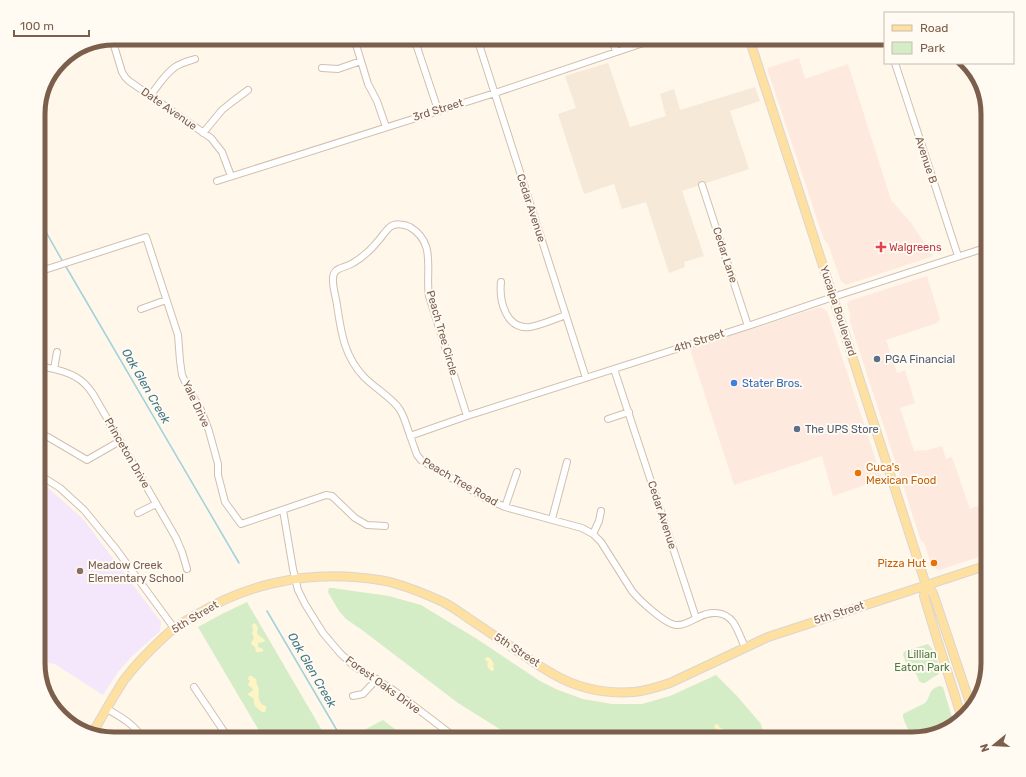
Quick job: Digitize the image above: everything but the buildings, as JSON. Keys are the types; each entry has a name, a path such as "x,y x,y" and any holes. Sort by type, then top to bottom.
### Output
{"main road":[{"name":"Yucaipa Boulevard","path":"751,45 926,585 933,593 969,702"},
{"name":"5th Street","path":"95,729 124,680 140,660 174,628 223,600 278,581 319,576 341,576 390,582 444,603 552,674 573,684 604,691 634,692 656,688 670,683 768,637 981,567"},
{"name":"Yucaipa Boulevard","path":"926,585 924,596 960,712"}],"street":[{"name":"Date Avenue","path":"114,45 125,77 211,138 222,152 230,176"},
{"path":"356,45 368,84 377,101 386,127"},
{"path":"416,45 438,110"},
{"name":"Cedar Avenue","path":"479,45 586,378"},
{"path":"614,45 616,52"},
{"name":"3rd Street","path":"217,181 637,45"},
{"path":"150,96 163,78 176,67 195,59"},
{"path":"322,68 338,69 361,61"},
{"name":"Avenue B","path":"895,64 958,256"},
{"path":"204,133 222,110 248,90"},
{"name":"Cedar Lane","path":"702,185 748,326"},
{"name":"Peach Tree Circle","path":"410,436 404,416 398,408 376,389 360,372 347,353 341,333 333,280 334,272 350,265 364,256 385,232 395,224 409,226 420,236 427,248 429,264 429,296 467,416"},
{"name":"Yale Drive","path":"45,269 146,237 178,335 182,375 201,410 209,431 218,464 218,475 225,502 241,524 326,495 332,496 355,518 367,526 385,526"},
{"name":"4th Street","path":"410,436 467,416 981,249"},
{"path":"501,282 500,292 503,304 508,317 515,324 530,327 566,315"},
{"path":"141,309 166,300"},
{"path":"54,369 57,352"},
{"name":"Princeton Drive","path":"45,367 60,370 73,375 85,384 93,394 182,552 187,569"},
{"name":"Cedar Avenue","path":"614,369 696,618"},
{"path":"608,419 629,412"},
{"path":"45,436 87,460 120,441"},
{"name":"Peach Tree Road","path":"410,436 417,455 421,460 484,498 505,507 582,528 592,534 601,542 637,597 665,621 676,625 713,613 722,614 732,621 745,647"},
{"path":"552,519 567,462"},
{"path":"505,507 517,472"},
{"path":"45,478 60,488 84,510 116,549 174,628"},
{"path":"138,513 156,504"},
{"name":"Forest Oaks Drive","path":"283,510 298,590 301,598 322,633 354,666 393,690 448,732"},
{"path":"592,534 599,521 601,510"},
{"path":"353,696 363,694 377,679"},
{"path":"194,687 223,732"},
{"path":"107,709 129,722 138,732"}],"shaded area":[{"path":"799,58 805,79 848,64 891,200 912,224 933,256 846,285 841,281 828,244 824,240 767,68"},
{"path":"608,63 630,127 666,116 660,94 674,89 680,110 755,87 760,101 730,111 749,169 682,191 704,256 684,262 685,267 669,273 646,202 622,209 614,184 584,194 558,114 576,108 565,76"},
{"path":"927,276 940,319 937,323 886,340 897,373 905,370 915,403 900,408 914,451 928,450 942,446 946,459 952,457 970,509 981,505 981,556 939,570 932,567 924,542 921,541 850,322 847,304 849,301"},
{"path":"820,307 827,311 882,479 833,496 822,456 734,485 690,349"},
{"name":"Meadow Creek Elementary School","path":"45,486 83,519 161,622 160,631 131,657 118,672 103,695 55,664 45,662"}],"green space":[{"path":"329,588 332,588 389,596 421,605 477,639 540,681 558,690 583,699 612,704 642,704 670,696 716,675 737,696 761,724 763,732 504,732 458,703 346,619 339,611 328,592"},
{"path":"247,602 323,732 260,732 198,627"},
{"name":"Lillian Eaton Park","path":"928,644 934,651 940,668 938,672 939,674 925,683 922,683 919,681 914,672 908,669 903,654 905,651"},
{"path":"940,686 943,687 952,719 943,725 930,730 910,732 903,714 925,703 931,691"},
{"path":"383,720 399,732 360,732"}],"sand":[{"path":"254,623 258,628 257,634 265,640 264,642 258,643 258,647 263,649 262,652 256,652 255,647 251,643 254,638 252,633 252,625"},
{"path":"486,657 490,658 494,664 493,671 491,671 487,666 488,662 485,660"},
{"path":"249,676 256,679 259,689 259,700 266,706 265,712 262,712 255,706 253,698 248,695 253,690 248,684 250,681 248,679"},
{"path":"718,724 724,732 718,732 714,725"}],"waterway":[{"name":"Oak Glen Creek","path":"45,230 63,262"},
{"name":"Oak Glen Creek","path":"65,265 239,563"},
{"name":"Oak Glen Creek","path":"267,611 338,732"}],"place":[{"name":"Walgreens","path":"881,247"},
{"name":"PGA Financial","path":"877,359"},
{"name":"Stater Bros.","path":"734,383"},
{"name":"The UPS Store","path":"797,429"},
{"name":"Cuca's Mexican Food","path":"858,473"},
{"name":"Pizza Hut","path":"934,563"},
{"name":"Meadow Creek Elementary School","path":"80,571"}]}
